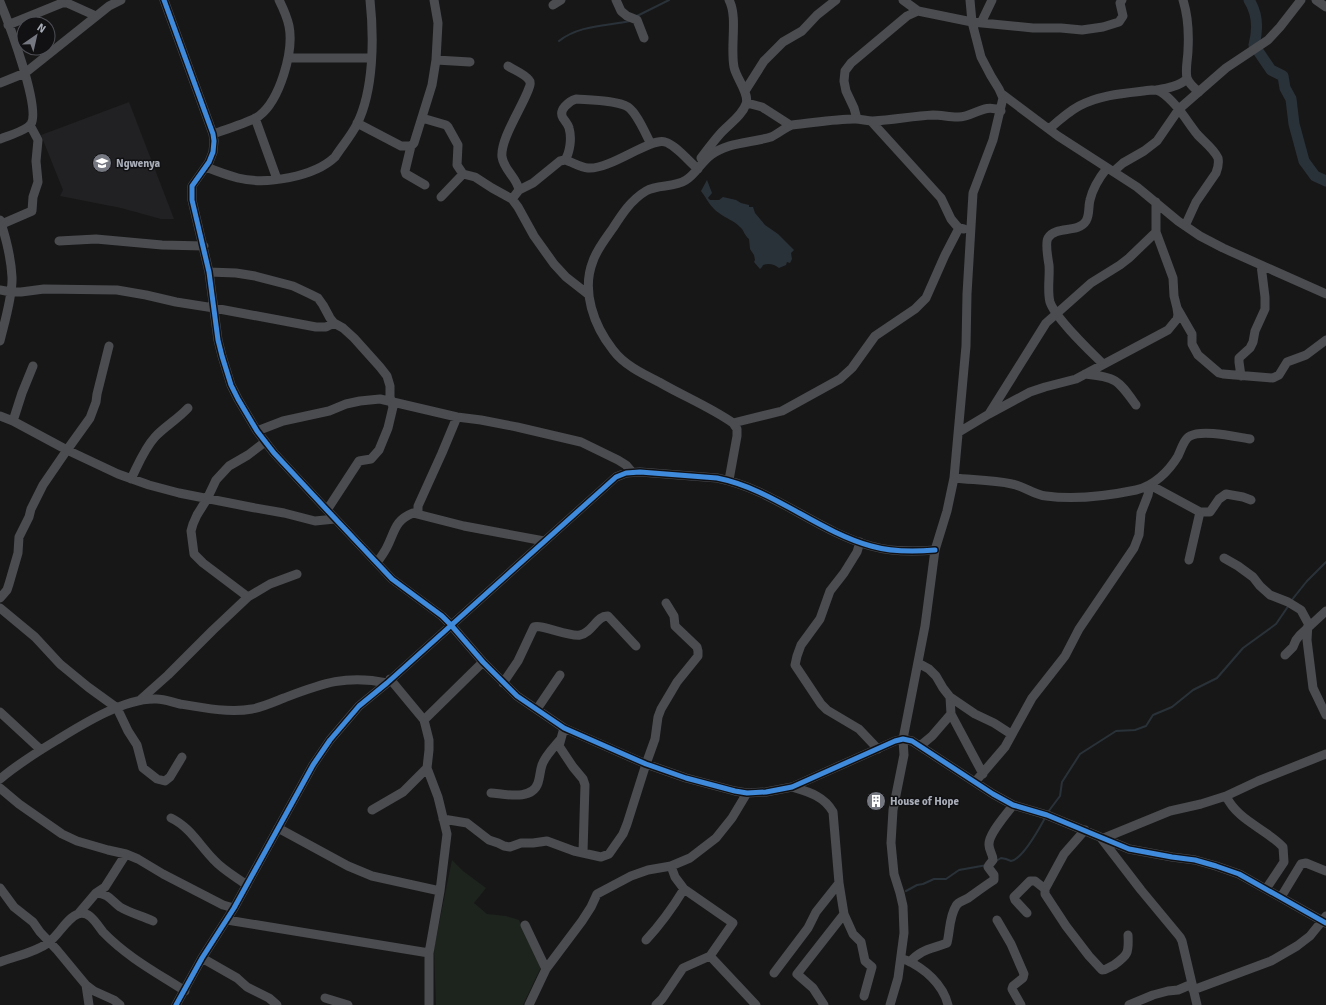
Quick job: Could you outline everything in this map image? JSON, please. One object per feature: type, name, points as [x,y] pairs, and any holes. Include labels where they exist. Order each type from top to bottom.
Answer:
[{"type":"street","points":[[0,83],[25,73],[96,16],[108,3],[121,0]]},
{"type":"street","points":[[164,0],[213,134],[213,152],[206,167],[195,181],[191,192],[194,211],[204,246],[209,272],[218,340],[231,385],[257,431],[265,442],[392,579],[442,616],[483,662],[517,696],[564,728],[646,764],[686,778],[735,791],[747,793],[766,792],[792,787],[878,748],[903,739],[920,746],[1013,805],[1047,815],[1129,849],[1206,862],[1239,874],[1325,920],[1310,936],[1297,946],[1271,961],[1193,987],[1153,995],[1129,1005]]},
{"type":"street","points":[[213,134],[256,118],[271,102],[284,76],[288,58],[289,26],[279,0]]},
{"type":"street","points":[[206,167],[239,178],[277,179],[300,175],[330,161],[347,140],[357,123],[364,103],[369,81],[373,25],[370,0]]},
{"type":"street","points":[[425,185],[406,174],[405,171],[410,146],[416,139],[432,85],[436,60],[438,23],[434,0]]},
{"type":"street","points":[[616,0],[621,11],[626,16],[635,19],[644,38]]},
{"type":"street","points":[[698,169],[700,159],[721,133],[738,116],[747,102],[747,97],[739,81],[732,56],[733,10],[729,0]]},
{"type":"street","points":[[745,91],[764,61],[782,42],[802,31],[836,0]]},
{"type":"street","points":[[903,0],[918,11],[977,23],[1072,30],[1082,30],[1119,22],[1123,16],[1120,3],[1122,0]]},
{"type":"street","points":[[970,0],[977,23],[981,57],[1002,94],[1049,129],[1137,187],[1185,226],[1222,248],[1326,294]]},
{"type":"street","points":[[977,23],[992,0]]},
{"type":"street","points":[[1183,0],[1187,12],[1188,24],[1187,79],[1193,88],[1199,92]]},
{"type":"street","points":[[1103,364],[1055,314],[1050,301],[1048,238],[1058,231],[1072,229],[1084,223],[1089,214],[1090,201],[1094,187],[1110,170],[1144,151],[1157,141],[1179,109],[1226,68],[1254,50],[1277,30],[1301,0]]},
{"type":"street","points":[[1316,0],[1326,7]]},
{"type":"street","points":[[0,2],[29,86],[33,118],[30,125],[25,129],[0,139]]},
{"type":"street","points":[[8,25],[62,3],[67,3],[96,16]]},
{"type":"street","points":[[857,119],[854,108],[846,91],[844,81],[845,71],[851,63],[907,16],[918,11]]},
{"type":"street","points":[[288,58],[371,58]]},
{"type":"street","points":[[436,60],[470,62]]},
{"type":"street","points":[[508,66],[528,79],[530,83],[530,87],[503,148],[502,158],[519,190]]},
{"type":"street","points":[[1049,129],[1079,106],[1093,100],[1121,94],[1170,88],[1184,82],[1187,79]]},
{"type":"street","points":[[1157,90],[1162,92],[1179,109],[1198,135],[1217,155],[1218,165],[1216,173],[1196,202],[1185,226]]},
{"type":"street","points":[[890,1005],[895,989],[901,958],[904,927],[903,906],[894,874],[891,843],[893,810],[904,755],[903,739],[926,619],[934,550],[941,534],[954,478],[966,346],[973,193],[993,140],[1001,111],[1003,98],[1002,94]]},
{"type":"street","points":[[565,160],[569,151],[570,130],[561,113],[572,100],[576,99],[606,101],[629,108],[642,125],[651,144]]},
{"type":"street","points":[[747,102],[762,107],[790,125]]},
{"type":"street","points":[[729,480],[737,436],[737,429],[733,423],[640,372],[619,357],[612,349],[597,324],[589,295],[589,281],[592,261],[626,208],[644,192],[650,189],[678,184],[689,178],[709,156],[717,151],[730,145],[771,137],[780,133],[790,125],[857,119],[871,121],[934,115],[960,117],[976,111],[991,108],[1001,111]]},
{"type":"street","points":[[256,118],[277,179]]},
{"type":"street","points":[[422,118],[446,125],[448,127],[458,145],[457,165],[463,174],[475,177],[512,199],[537,241],[554,264],[566,277],[589,295]]},
{"type":"street","points":[[871,121],[941,198],[951,219],[959,228],[971,230]]},
{"type":"street","points":[[357,123],[401,146],[410,146]]},
{"type":"street","points":[[0,341],[11,292],[12,278],[8,250],[1,222],[32,211],[33,197],[38,182],[36,161],[38,140],[30,125]]},
{"type":"street","points":[[512,199],[519,190],[533,183],[560,161],[565,160],[588,168],[600,167],[661,141],[672,146],[698,169]]},
{"type":"street","points":[[441,197],[463,174]]},
{"type":"street","points":[[1156,202],[1156,232],[1173,278],[1174,296],[1178,308],[1192,334],[1192,344],[1198,355],[1219,373],[1273,378],[1276,377],[1287,362],[1306,355],[1326,340]]},
{"type":"street","points":[[733,423],[782,411],[840,379],[846,374],[875,336],[915,309],[926,298],[959,228]]},
{"type":"street","points":[[989,414],[1046,323],[1091,282],[1130,258],[1156,232]]},
{"type":"street","points":[[59,241],[96,239],[162,245],[204,246]]},
{"type":"street","points":[[1241,376],[1238,362],[1239,358],[1250,348],[1255,331],[1265,309],[1261,265]]},
{"type":"street","points":[[209,272],[246,274],[299,289],[318,298],[334,323],[343,328],[354,338],[387,376],[393,407],[388,428],[379,450],[371,459],[359,461],[327,510]]},
{"type":"street","points":[[0,290],[11,292],[21,292],[44,288],[117,290],[316,327],[326,327],[334,323]]},
{"type":"street","points":[[959,432],[1030,392],[1045,386],[1076,379],[1168,330],[1178,315],[1178,308]]},
{"type":"street","points":[[0,598],[7,590],[18,553],[19,537],[29,517],[31,509],[43,486],[90,418],[109,346]]},
{"type":"street","points":[[13,421],[33,366]]},
{"type":"street","points":[[1085,374],[1114,380],[1124,389],[1136,405]]},
{"type":"street","points":[[257,431],[283,421],[328,411],[360,401],[380,399],[456,417],[517,427],[581,442],[618,460],[626,465],[632,472]]},
{"type":"street","points":[[131,479],[146,450],[155,437],[181,416],[188,408]]},
{"type":"street","points":[[0,416],[13,421],[67,450],[131,479],[179,493],[284,513],[315,521],[336,519]]},
{"type":"street","points":[[418,514],[418,506],[442,453],[456,417]]},
{"type":"street","points":[[954,478],[1011,484],[1039,495],[1046,496],[1079,497],[1110,494],[1137,490],[1150,485],[1172,466],[1186,439],[1192,435],[1217,434],[1250,439]]},
{"type":"street","points":[[248,597],[203,563],[194,554],[191,531],[193,524],[216,480],[229,466],[248,455],[265,442]]},
{"type":"street","points":[[176,1005],[202,958],[234,908],[313,765],[330,740],[359,706],[611,480],[621,474],[632,472],[729,480],[774,499],[819,524],[860,542],[896,551],[912,552],[934,550]]},
{"type":"street","points":[[1150,485],[1200,512],[1210,512],[1219,499],[1226,494],[1251,500]]},
{"type":"street","points":[[975,782],[1005,747],[1032,698],[1065,656],[1079,629],[1134,548],[1139,536],[1141,513],[1150,485]]},
{"type":"street","points":[[1189,560],[1200,512]]},
{"type":"street","points":[[377,563],[387,548],[398,523],[407,515],[413,513],[464,526],[544,541]]},
{"type":"street","points":[[860,542],[844,573],[830,591],[820,619],[801,645],[796,656],[795,666],[821,704],[827,710],[859,730],[878,748]]},
{"type":"street","points":[[1224,558],[1253,577],[1270,595],[1301,610],[1308,623],[1307,640],[1313,688],[1326,715]]},
{"type":"street","points":[[140,700],[168,675],[248,597],[270,584],[297,574]]},
{"type":"street","points":[[443,820],[467,822],[489,840],[504,846],[547,841],[574,851],[601,857],[609,854],[618,843],[627,824],[655,739],[658,717],[661,709],[677,682],[698,656],[698,651],[694,644],[675,626],[674,616],[666,603]]},
{"type":"street","points":[[0,608],[35,637],[60,664],[117,708],[128,731],[137,745],[143,768],[157,779],[165,781],[170,777],[182,757]]},
{"type":"street","points":[[1286,655],[1300,635],[1326,611]]},
{"type":"street","points":[[503,683],[518,661],[536,626],[555,632],[580,635],[588,632],[602,617],[608,616],[636,646]]},
{"type":"street","points":[[424,720],[483,662]]},
{"type":"street","points":[[918,663],[929,669],[936,676],[950,697],[975,714],[994,723],[1011,734]]},
{"type":"street","points":[[537,709],[560,675]]},
{"type":"street","points":[[0,779],[12,768],[94,718],[140,700],[161,699],[179,704],[236,711],[255,708],[332,682],[358,680],[388,681],[424,720],[429,740],[428,768],[438,797],[447,834],[440,891],[429,953],[429,1005]]},
{"type":"street","points":[[950,697],[951,714],[983,774]]},
{"type":"street","points":[[0,712],[41,750]]},
{"type":"street","points":[[920,746],[932,736],[951,714]]},
{"type":"street","points":[[564,728],[559,746],[583,779],[585,785],[583,852]]},
{"type":"street","points":[[491,793],[514,795],[526,794],[533,791],[538,784],[542,764],[561,739]]},
{"type":"street","points":[[1102,837],[1170,810],[1201,804],[1226,796],[1258,780],[1326,754]]},
{"type":"street","points":[[372,810],[402,792],[428,768]]},
{"type":"street","points":[[792,787],[815,794],[829,805],[833,812],[839,883],[844,914],[853,934],[860,942],[865,960],[872,967],[864,996]]},
{"type":"street","points":[[0,788],[62,834],[88,844],[126,854],[138,859],[222,905],[234,908]]},
{"type":"street","points":[[529,1005],[546,969],[582,921],[597,894],[631,876],[648,870],[671,866],[690,858],[716,838],[732,818],[747,793]]},
{"type":"street","points":[[1226,796],[1234,810],[1260,830],[1275,838],[1283,847],[1284,862],[1266,889]]},
{"type":"street","points":[[910,962],[925,950],[947,943],[953,912],[956,905],[961,900],[970,898],[977,890],[994,880],[994,875],[988,867],[993,860],[989,846],[990,839],[1013,805]]},
{"type":"street","points":[[171,818],[180,822],[215,861],[246,885]]},
{"type":"street","points":[[278,828],[348,866],[372,876],[440,891]]},
{"type":"street","points":[[1085,830],[1064,854],[1045,889],[1045,894],[1088,956],[1102,970],[1106,970],[1125,957],[1129,947],[1128,935]]},
{"type":"street","points":[[1102,837],[1141,890],[1180,937],[1197,1005]]},
{"type":"street","points":[[0,962],[37,950],[50,942],[73,917],[79,913],[96,893],[105,886],[126,854]]},
{"type":"street","points":[[1281,897],[1301,864],[1306,863],[1326,871]]},
{"type":"street","points":[[656,1005],[683,968],[710,956],[733,923],[684,889],[675,877],[671,866]]},
{"type":"street","points":[[1027,913],[1014,897],[1030,881],[1035,881],[1045,889]]},
{"type":"street","points":[[774,972],[808,928],[816,912],[839,883]]},
{"type":"street","points":[[0,888],[14,908],[33,922],[86,985],[114,1000],[120,1005]]},
{"type":"street","points":[[646,940],[660,925],[684,889]]},
{"type":"street","points":[[96,893],[104,894],[112,898],[120,907],[153,920]]},
{"type":"street","points":[[79,913],[86,913],[91,917],[103,932],[131,957],[185,991]]},
{"type":"street","points":[[824,1005],[813,988],[797,974],[844,914]]},
{"type":"street","points":[[227,920],[429,953]]},
{"type":"street","points":[[997,920],[1011,944],[1024,974],[1023,978],[1013,986],[1012,989],[1021,1005]]},
{"type":"street","points":[[525,925],[546,969]]},
{"type":"street","points":[[710,956],[756,1005]]},
{"type":"street","points":[[202,958],[237,978],[247,987],[270,998],[277,1005]]},
{"type":"street","points":[[901,958],[930,975],[945,996],[948,1005]]},
{"type":"street","points":[[86,985],[89,1005]]},
{"type":"street","points":[[325,998],[348,1005]]},
{"type":"shaded area","name":"Ngwenya","points":[[129,102],[174,219],[161,219],[121,208],[60,196],[63,190],[41,135]]},
{"type":"shaded area","points":[[707,180],[712,193],[708,198],[710,200],[719,200],[723,197],[749,205],[749,207],[753,207],[755,213],[765,225],[778,234],[794,250],[791,253],[792,259],[790,263],[787,262],[786,265],[779,268],[771,264],[765,264],[760,269],[754,262],[754,255],[750,249],[749,239],[738,225],[721,215],[711,206],[701,191]]},
{"type":"shaded area","points":[[452,860],[463,871],[486,888],[474,903],[487,914],[506,916],[519,920],[541,967],[523,1005],[436,1005],[434,948]]},
{"type":"waterway","points":[[637,16],[669,0]]},
{"type":"waterway","points":[[1249,0],[1256,16],[1256,34],[1254,45],[1271,70],[1283,76],[1285,88],[1291,99],[1294,124],[1304,161],[1315,176],[1326,181]]},
{"type":"waterway","points":[[559,41],[584,29],[630,21]]},
{"type":"waterway","points":[[1291,601],[1307,581],[1326,562]]},
{"type":"waterway","points":[[1048,812],[1060,796],[1062,782],[1080,754],[1116,731],[1135,730],[1146,726],[1153,715],[1172,707],[1193,690],[1217,678],[1243,648],[1276,624],[1289,605]]},
{"type":"waterway","points":[[996,861],[1001,858],[1011,861],[1021,855],[1045,818]]},
{"type":"waterway","points":[[906,891],[934,879],[946,879],[959,870],[987,865]]},
{"type":"cycle path","points":[[164,0],[213,134],[213,152],[209,162],[192,186],[192,200],[209,272],[218,340],[231,385],[238,399],[257,431],[274,453],[327,510],[392,579],[442,616],[483,662],[517,696],[564,728],[646,764],[686,778],[747,793],[766,792],[792,787],[895,741],[903,739],[912,741],[993,794],[1013,805],[1047,815],[1129,849],[1195,860],[1239,874],[1326,923]]},
{"type":"cycle path","points":[[176,1005],[202,958],[234,908],[313,765],[330,740],[359,706],[387,683],[616,477],[626,473],[640,472],[717,478],[737,483],[757,491],[832,531],[871,546],[903,551],[935,550]]},
{"type":"place","name":"Ngwenya","points":[[102,163]]},
{"type":"place","name":"House of Hope","points":[[876,801]]}]
